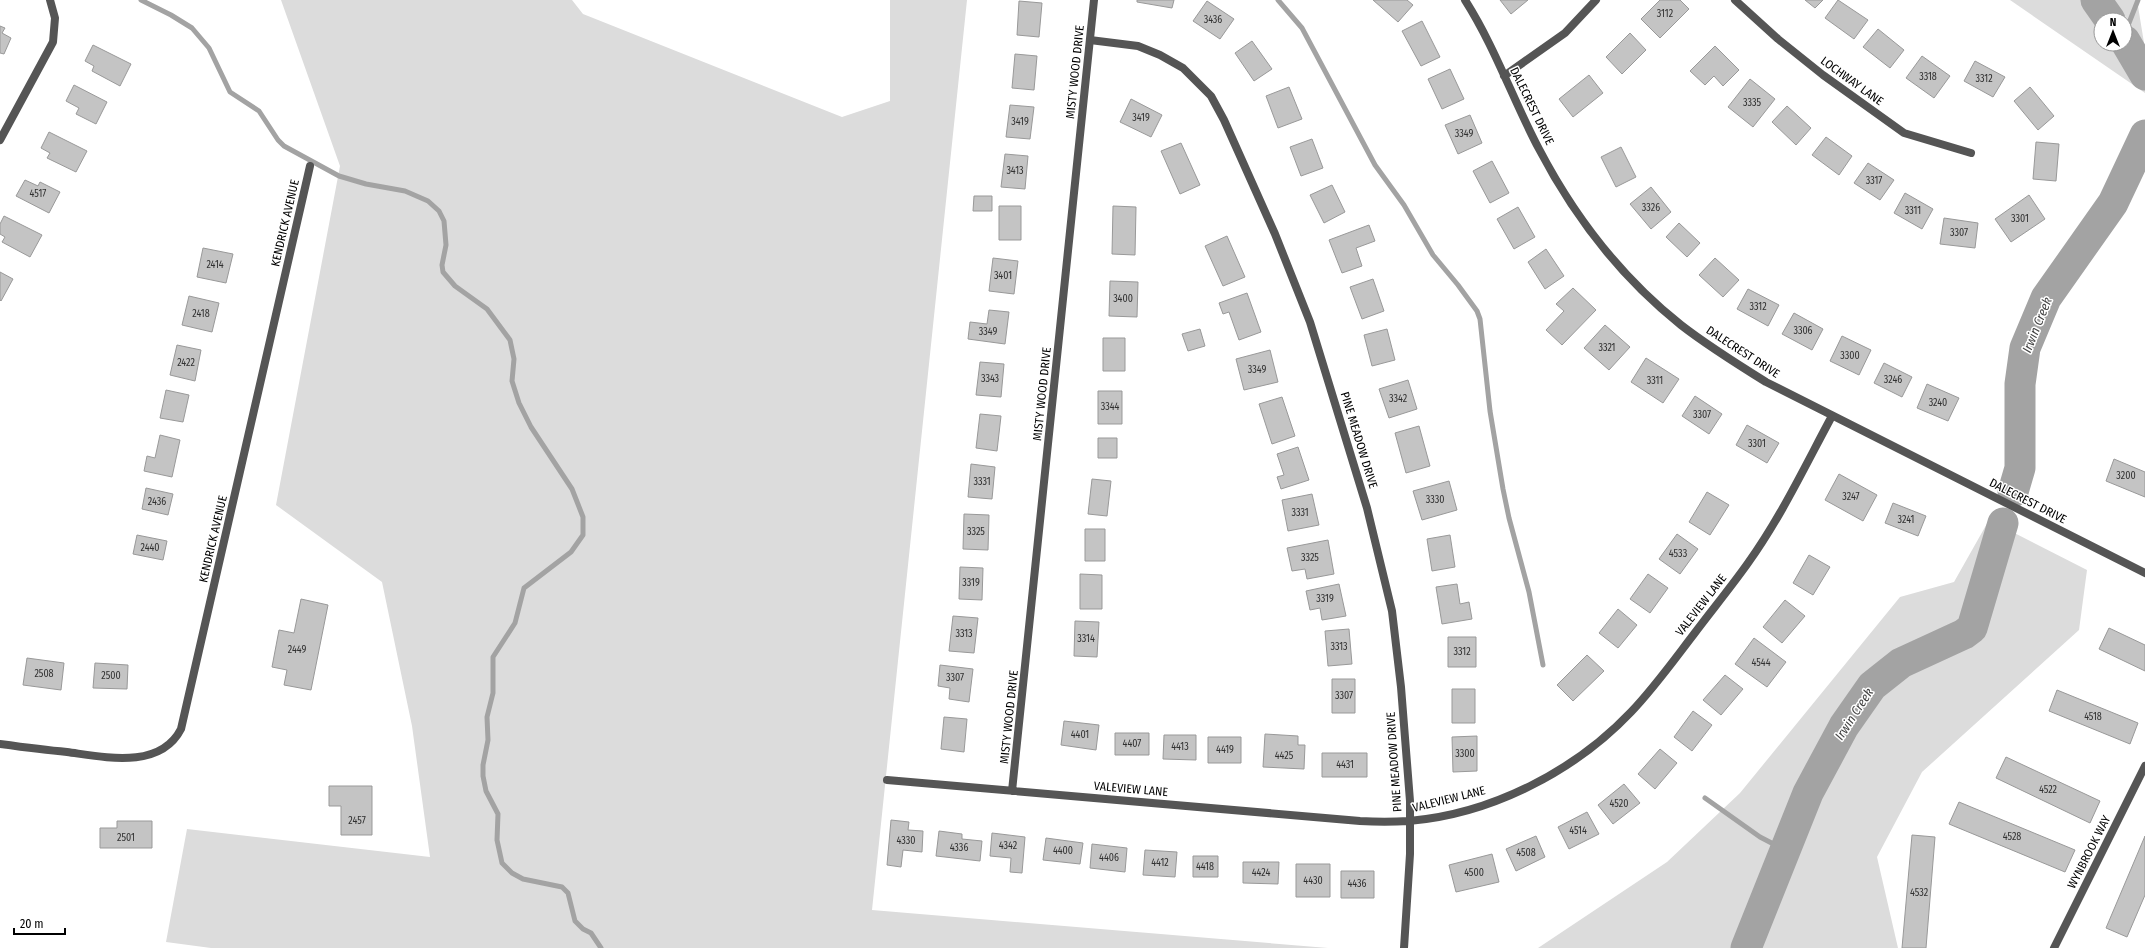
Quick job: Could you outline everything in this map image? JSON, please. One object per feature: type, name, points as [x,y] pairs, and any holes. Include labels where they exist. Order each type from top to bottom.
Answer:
[{"type":"street","points":[[0,140],[52,42],[55,18],[50,0]]},
{"type":"street","name":"MISTY WOOD DRIVE","points":[[1012,791],[1094,0]]},
{"type":"street","name":"DALECREST DRIVE","points":[[1465,0],[1478,21],[1539,149],[1565,194],[1611,256],[1645,292],[1680,324],[1720,354],[1766,382],[2145,573]]},
{"type":"street","points":[[1504,76],[1565,32],[1596,0]]},
{"type":"street","name":"LOCHWAY LANE","points":[[1736,0],[1778,39],[1823,75],[1904,133],[1971,153]]},
{"type":"street","name":"PINE MEADOW DRIVE","points":[[1090,40],[1138,46],[1160,55],[1183,68],[1202,86],[1224,120],[1275,234],[1297,289],[1325,367],[1378,549],[1397,646],[1410,793],[1410,854],[1404,948]]},
{"type":"street","name":"KENDRICK AVENUE","points":[[0,744],[113,758],[139,757],[155,753],[172,743],[178,736],[185,713],[310,166]]},
{"type":"street","name":"VALEVIEW LANE","points":[[887,780],[1360,821],[1410,821],[1469,809],[1534,784],[1556,772],[1590,749],[1616,727],[1650,691],[1748,563],[1787,500],[1832,416]]},
{"type":"street","name":"WYNBROOK WAY","points":[[2054,948],[2145,766]]},
{"type":"shaded area","points":[[281,0],[572,0],[583,14],[842,117],[890,101],[890,0],[967,0],[872,910],[1328,948],[211,948],[166,942],[187,829],[430,857],[412,726],[382,582],[276,505],[340,166]]},
{"type":"shaded area","points":[[2010,0],[2137,0],[2145,49],[2145,93]]},
{"type":"shaded area","points":[[1989,520],[2087,570],[2079,630],[1922,772],[1877,857],[1898,948],[1538,948],[1667,862],[1740,793],[1900,597],[1954,582]]},
{"type":"building","points":[[1137,0],[1174,0],[1172,8],[1137,2]]},
{"type":"building","points":[[1373,0],[1407,0],[1413,5],[1398,22]]},
{"type":"building","points":[[1500,0],[1528,0],[1511,14]]},
{"type":"building","points":[[1660,0],[1680,0],[1689,9],[1660,38],[1641,19]]},
{"type":"building","points":[[1805,0],[1823,0],[1815,8]]},
{"type":"building","points":[[1838,0],[1868,20],[1854,39],[1825,18]]},
{"type":"building","points":[[1019,1],[1042,3],[1039,37],[1017,35]]},
{"type":"building","points":[[1207,1],[1234,19],[1220,39],[1193,21]]},
{"type":"building","points":[[1422,21],[1440,57],[1421,66],[1402,31]]},
{"type":"building","points":[[0,26],[5,28],[2,33],[11,38],[4,54],[0,53]]},
{"type":"building","points":[[1878,29],[1904,50],[1890,68],[1863,47]]},
{"type":"building","points":[[1630,33],[1646,50],[1622,74],[1606,57]]},
{"type":"building","points":[[1252,41],[1272,69],[1254,81],[1235,53]]},
{"type":"building","points":[[93,45],[131,64],[120,86],[92,71],[94,66],[85,61]]},
{"type":"building","points":[[1715,46],[1739,70],[1723,86],[1714,76],[1705,85],[1690,71]]},
{"type":"building","points":[[1015,54],[1037,56],[1034,90],[1012,88]]},
{"type":"building","points":[[1922,56],[1950,76],[1934,98],[1906,78]]},
{"type":"building","points":[[1975,61],[2005,77],[1993,97],[1964,81]]},
{"type":"building","points":[[1450,69],[1464,99],[1442,109],[1428,79]]},
{"type":"building","points":[[1589,75],[1603,93],[1573,117],[1559,99]]},
{"type":"building","points":[[1750,79],[1775,99],[1753,127],[1728,107]]},
{"type":"building","points":[[74,85],[107,102],[96,124],[76,114],[79,108],[66,101]]},
{"type":"building","points":[[1289,87],[1302,119],[1278,128],[1266,96]]},
{"type":"building","points":[[2030,87],[2054,116],[2038,130],[2014,101]]},
{"type":"building","points":[[1131,99],[1162,115],[1151,137],[1120,122]]},
{"type":"building","points":[[1010,105],[1034,107],[1030,139],[1006,137]]},
{"type":"building","points":[[1787,106],[1811,128],[1796,145],[1772,122]]},
{"type":"building","points":[[1470,115],[1482,143],[1458,154],[1445,125]]},
{"type":"building","points":[[49,132],[87,151],[76,172],[47,158],[50,153],[41,148]]},
{"type":"building","points":[[1826,137],[1852,156],[1839,175],[1812,155]]},
{"type":"building","points":[[1312,139],[1323,168],[1301,176],[1290,147]]},
{"type":"building","points":[[2036,142],[2059,144],[2056,181],[2033,179]]},
{"type":"building","points":[[1181,143],[1200,185],[1180,194],[1161,151]]},
{"type":"building","points":[[1621,147],[1636,177],[1616,187],[1601,157]]},
{"type":"building","points":[[1005,154],[1028,156],[1025,189],[1001,187]]},
{"type":"building","points":[[1492,161],[1509,193],[1490,203],[1473,171]]},
{"type":"building","points":[[1868,163],[1894,180],[1880,200],[1854,183]]},
{"type":"building","points":[[25,180],[38,186],[40,182],[60,192],[49,213],[16,196]]},
{"type":"building","points":[[1332,185],[1345,212],[1324,223],[1310,195]]},
{"type":"building","points":[[1651,187],[1671,212],[1651,229],[1630,204]]},
{"type":"building","points":[[1905,193],[1933,209],[1922,229],[1894,213]]},
{"type":"building","points":[[2029,195],[2045,219],[2011,242],[1995,219]]},
{"type":"building","points":[[974,196],[992,196],[992,211],[973,211]]},
{"type":"building","points":[[999,206],[1021,206],[1021,240],[999,240]]},
{"type":"building","points":[[1113,206],[1136,207],[1135,255],[1112,254]]},
{"type":"building","points":[[1518,207],[1535,237],[1514,249],[1497,219]]},
{"type":"building","points":[[4,216],[42,235],[30,257],[2,242],[5,237],[0,234],[0,224]]},
{"type":"building","points":[[1944,218],[1978,223],[1975,248],[1940,244]]},
{"type":"building","points":[[1679,223],[1700,243],[1687,257],[1666,237]]},
{"type":"building","points":[[1369,225],[1375,241],[1356,248],[1362,266],[1342,273],[1329,240]]},
{"type":"building","points":[[1227,236],[1245,277],[1223,286],[1205,246]]},
{"type":"building","points":[[203,248],[233,254],[226,283],[197,277]]},
{"type":"building","points":[[1546,249],[1564,276],[1545,289],[1528,262]]},
{"type":"building","points":[[993,258],[1018,261],[1014,294],[989,291]]},
{"type":"building","points":[[1715,258],[1739,280],[1723,297],[1699,275]]},
{"type":"building","points":[[0,272],[13,279],[1,301],[0,300]]},
{"type":"building","points":[[1373,279],[1384,311],[1362,319],[1350,287]]},
{"type":"building","points":[[1110,281],[1138,282],[1137,317],[1109,316]]},
{"type":"building","points":[[1573,288],[1596,310],[1562,345],[1546,330],[1564,311],[1556,304]]},
{"type":"building","points":[[1748,289],[1779,305],[1768,326],[1737,309]]},
{"type":"building","points":[[1247,293],[1261,332],[1239,340],[1229,312],[1223,314],[1219,303]]},
{"type":"building","points":[[189,296],[219,303],[212,332],[182,325]]},
{"type":"building","points":[[989,310],[1009,312],[1005,344],[968,339],[970,322],[987,324]]},
{"type":"building","points":[[1794,313],[1823,329],[1812,350],[1782,334]]},
{"type":"building","points":[[1605,325],[1630,347],[1609,370],[1584,348]]},
{"type":"building","points":[[1200,329],[1205,346],[1188,351],[1182,334]]},
{"type":"building","points":[[1387,329],[1395,360],[1372,366],[1364,335]]},
{"type":"building","points":[[1842,336],[1871,350],[1859,375],[1830,361]]},
{"type":"building","points":[[1103,338],[1125,338],[1125,371],[1103,371]]},
{"type":"building","points":[[177,345],[201,350],[195,381],[170,375]]},
{"type":"building","points":[[1270,350],[1278,382],[1244,390],[1236,359]]},
{"type":"building","points":[[1646,358],[1679,379],[1663,403],[1631,382]]},
{"type":"building","points":[[980,362],[1004,364],[1001,397],[976,395]]},
{"type":"building","points":[[1884,363],[1912,377],[1902,397],[1874,383]]},
{"type":"building","points":[[1408,380],[1417,409],[1389,418],[1379,389]]},
{"type":"building","points":[[1927,384],[1959,398],[1948,421],[1917,408]]},
{"type":"building","points":[[166,390],[189,395],[183,422],[160,418]]},
{"type":"building","points":[[1098,391],[1122,391],[1122,424],[1098,424]]},
{"type":"building","points":[[1695,396],[1722,414],[1709,434],[1682,416]]},
{"type":"building","points":[[1282,397],[1295,436],[1272,444],[1259,404]]},
{"type":"building","points":[[980,414],[1001,416],[997,451],[976,448]]},
{"type":"building","points":[[1747,425],[1779,443],[1767,463],[1736,445]]},
{"type":"building","points":[[1419,426],[1430,466],[1406,473],[1395,433]]},
{"type":"building","points":[[160,435],[180,440],[172,477],[144,471],[147,456],[155,458]]},
{"type":"building","points":[[1098,438],[1117,438],[1117,458],[1098,458]]},
{"type":"building","points":[[1298,447],[1309,480],[1281,489],[1277,477],[1284,475],[1277,454]]},
{"type":"building","points":[[2114,459],[2145,472],[2145,497],[2106,481]]},
{"type":"building","points":[[971,464],[995,467],[992,499],[968,497]]},
{"type":"building","points":[[1839,474],[1877,495],[1863,521],[1825,500]]},
{"type":"building","points":[[1092,479],[1111,481],[1107,516],[1088,514]]},
{"type":"building","points":[[1449,481],[1457,510],[1422,520],[1413,491]]},
{"type":"building","points":[[146,488],[173,494],[168,515],[142,509]]},
{"type":"building","points":[[1707,492],[1729,505],[1710,535],[1689,522]]},
{"type":"building","points":[[1312,494],[1319,525],[1288,531],[1282,500]]},
{"type":"building","points":[[1893,503],[1926,516],[1918,536],[1885,523]]},
{"type":"building","points":[[964,514],[989,515],[988,550],[963,549]]},
{"type":"building","points":[[1085,529],[1105,529],[1105,561],[1085,561]]},
{"type":"building","points":[[1677,534],[1698,549],[1680,574],[1659,559]]},
{"type":"building","points":[[137,535],[167,541],[163,560],[133,554]]},
{"type":"building","points":[[1450,535],[1455,567],[1432,571],[1427,539]]},
{"type":"building","points":[[1328,540],[1334,574],[1307,579],[1305,569],[1292,571],[1287,548]]},
{"type":"building","points":[[1809,555],[1830,567],[1813,595],[1793,583]]},
{"type":"building","points":[[960,567],[983,568],[982,600],[959,599]]},
{"type":"building","points":[[1080,574],[1102,575],[1102,609],[1080,609]]},
{"type":"building","points":[[1648,574],[1668,588],[1650,613],[1630,599]]},
{"type":"building","points":[[1339,584],[1346,616],[1322,620],[1320,608],[1310,610],[1306,591]]},
{"type":"building","points":[[1457,584],[1460,604],[1469,602],[1472,619],[1442,624],[1436,587]]},
{"type":"building","points":[[301,599],[328,605],[311,690],[284,685],[287,670],[272,667],[279,630],[294,633]]},
{"type":"building","points":[[1785,600],[1805,616],[1782,643],[1763,627]]},
{"type":"building","points":[[1618,609],[1637,625],[1618,648],[1599,633]]},
{"type":"building","points":[[953,616],[978,618],[974,653],[949,651]]},
{"type":"building","points":[[1075,621],[1099,622],[1097,657],[1074,656]]},
{"type":"building","points":[[2109,628],[2145,645],[2145,671],[2099,649]]},
{"type":"building","points":[[1349,629],[1352,664],[1328,666],[1325,631]]},
{"type":"building","points":[[1448,637],[1476,637],[1476,667],[1448,667]]},
{"type":"building","points":[[1754,638],[1786,662],[1767,687],[1735,664]]},
{"type":"building","points":[[1587,655],[1604,671],[1573,701],[1557,685]]},
{"type":"building","points":[[27,658],[64,663],[61,690],[23,685]]},
{"type":"building","points":[[95,663],[128,665],[127,689],[93,688]]},
{"type":"building","points":[[940,665],[973,669],[969,702],[949,699],[950,688],[938,686]]},
{"type":"building","points":[[1725,675],[1743,689],[1721,715],[1703,700]]},
{"type":"building","points":[[1332,679],[1355,679],[1355,713],[1332,713]]},
{"type":"building","points":[[1452,689],[1475,689],[1475,723],[1452,723]]},
{"type":"building","points":[[2057,690],[2138,723],[2130,744],[2049,711]]},
{"type":"building","points":[[1693,711],[1712,725],[1692,751],[1674,737]]},
{"type":"building","points":[[944,717],[967,719],[964,752],[941,749]]},
{"type":"building","points":[[1064,721],[1099,725],[1096,750],[1061,745]]},
{"type":"building","points":[[1115,733],[1149,733],[1149,755],[1115,755]]},
{"type":"building","points":[[1265,734],[1298,736],[1298,745],[1305,745],[1304,769],[1263,767]]},
{"type":"building","points":[[1164,735],[1196,735],[1196,760],[1163,759]]},
{"type":"building","points":[[1477,736],[1477,771],[1453,772],[1452,737]]},
{"type":"building","points":[[1208,737],[1241,737],[1241,763],[1208,763]]},
{"type":"building","points":[[1660,749],[1677,763],[1655,789],[1638,774]]},
{"type":"building","points":[[1322,753],[1367,753],[1367,777],[1322,777]]},
{"type":"building","points":[[2006,757],[2100,801],[2090,823],[1996,778]]},
{"type":"building","points":[[1624,784],[1640,803],[1613,824],[1598,805]]},
{"type":"building","points":[[329,786],[372,786],[372,835],[341,835],[341,806],[329,806]]},
{"type":"building","points":[[1959,802],[2075,850],[2065,872],[1949,824]]},
{"type":"building","points":[[1587,812],[1599,834],[1569,849],[1558,827]]},
{"type":"building","points":[[891,820],[909,822],[908,830],[923,831],[922,852],[903,850],[901,867],[887,865]]},
{"type":"building","points":[[117,821],[152,821],[152,848],[100,848],[100,828],[117,828]]},
{"type":"building","points":[[939,831],[962,834],[962,839],[982,841],[980,861],[936,856]]},
{"type":"building","points":[[992,833],[1025,837],[1022,873],[1010,872],[1011,858],[990,856]]},
{"type":"building","points":[[1912,835],[1935,837],[1926,948],[1902,948]]},
{"type":"building","points":[[1536,836],[1545,857],[1516,871],[1506,849]]},
{"type":"building","points":[[2145,836],[2145,895],[2127,937],[2106,928]]},
{"type":"building","points":[[1046,838],[1083,843],[1080,864],[1043,860]]},
{"type":"building","points":[[1092,844],[1127,848],[1125,872],[1090,868]]},
{"type":"building","points":[[1145,850],[1177,852],[1175,877],[1143,875]]},
{"type":"building","points":[[1492,854],[1499,882],[1456,892],[1449,865]]},
{"type":"building","points":[[1193,856],[1218,856],[1218,877],[1193,877]]},
{"type":"building","points":[[1243,862],[1279,862],[1278,884],[1243,883]]},
{"type":"building","points":[[1296,864],[1330,864],[1330,897],[1296,897]]},
{"type":"building","points":[[1341,871],[1374,871],[1374,898],[1341,898]]},
{"type":"waterway","points":[[141,0],[171,15],[192,28],[209,48],[230,92],[259,111],[278,140],[284,146],[339,176],[366,184],[405,191],[428,201],[439,211],[444,221],[446,245],[442,265],[443,272],[455,286],[487,309],[510,340],[514,359],[512,381],[519,403],[531,427],[572,489],[583,517],[583,535],[571,552],[524,588],[515,623],[493,657],[493,693],[487,717],[488,740],[483,765],[483,776],[486,791],[498,814],[497,840],[502,863],[512,873],[523,879],[562,887],[568,893],[575,921],[583,929],[591,933],[601,948]]},
{"type":"waterway","points":[[1278,0],[1302,28],[1375,165],[1404,205],[1433,255],[1477,311],[1480,319],[1490,411],[1503,489],[1509,518],[1529,592],[1543,665]]},
{"type":"waterway","name":"Irwin Creek","points":[[2096,0],[2104,12]]},
{"type":"waterway","points":[[2133,13],[2138,0]]},
{"type":"waterway","name":"Irwin Creek","points":[[2131,52],[2145,75]]},
{"type":"waterway","name":"Irwin Creek","points":[[2013,492],[2020,468],[2020,384],[2025,348],[2046,298],[2113,203],[2145,135]]},
{"type":"waterway","name":"Irwin Creek","points":[[1746,948],[1808,793],[1844,726],[1872,686],[1901,663],[1964,634],[1972,628],[2003,523]]},
{"type":"waterway","points":[[1705,798],[1760,837],[1785,850]]}]
